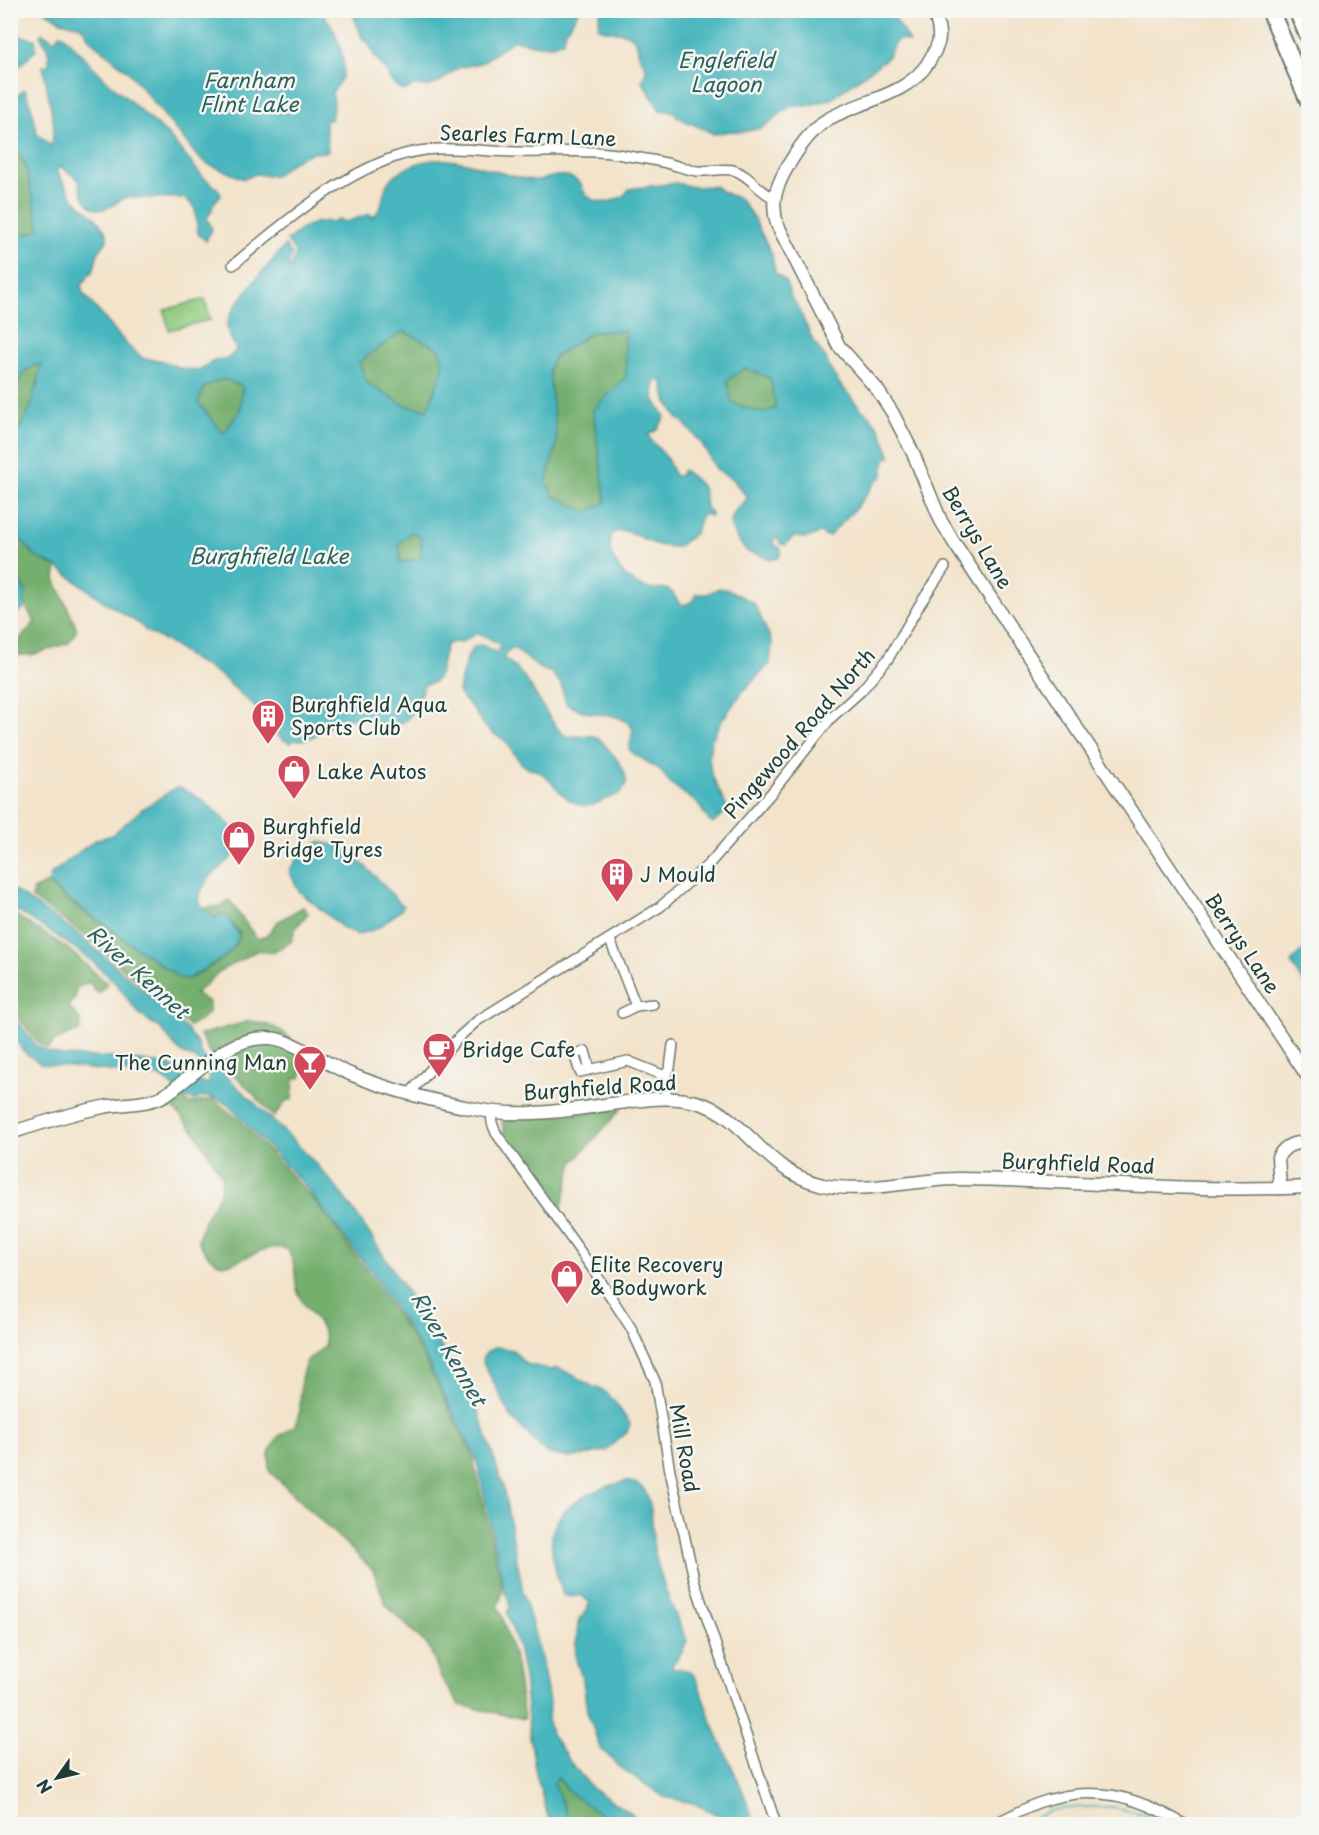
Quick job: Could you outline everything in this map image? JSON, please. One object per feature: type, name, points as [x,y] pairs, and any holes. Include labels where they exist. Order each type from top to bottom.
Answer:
[{"type":"highway","points":[[1270,10],[1308,99]]},
{"type":"highway","points":[[1297,10],[1308,35]]},
{"type":"street","points":[[774,198],[789,163],[806,139],[824,122],[851,108],[895,91],[912,81],[925,67],[936,50],[939,35],[934,10]]},
{"type":"street","name":"Searles Farm Lane","points":[[233,265],[288,220],[333,188],[396,156],[425,150],[454,147],[499,152],[576,151],[664,162],[696,171],[733,170],[765,195],[774,198]]},
{"type":"street","name":"Berrys Lane","points":[[774,198],[773,210],[777,224],[828,326],[839,345],[877,389],[892,412],[913,453],[941,521],[953,541],[1308,1077]]},
{"type":"street","name":"Pingewood Road North","points":[[410,1093],[460,1036],[477,1021],[660,908],[716,856],[773,791],[831,717],[861,691],[888,659],[920,604],[945,573]]},
{"type":"street","points":[[610,940],[636,1006]]},
{"type":"street","points":[[622,1013],[636,1006],[653,1004]]},
{"type":"street","name":"Burghfield Road","points":[[10,1133],[84,1111],[157,1098],[170,1092],[218,1053],[254,1039],[274,1038],[348,1074],[410,1093],[491,1112],[549,1113],[666,1098],[700,1103],[733,1121],[787,1170],[796,1176],[823,1185],[850,1188],[945,1179],[982,1179],[1109,1185],[1308,1187]]},
{"type":"street","points":[[666,1098],[665,1076],[670,1068],[673,1045]]},
{"type":"street","points":[[590,1070],[628,1061],[665,1076]]},
{"type":"street","name":"Mill Road","points":[[491,1112],[496,1133],[592,1268],[631,1328],[655,1381],[670,1472],[695,1582],[776,1824]]},
{"type":"street","points":[[1280,1188],[1278,1157],[1285,1147],[1293,1143],[1308,1142]]},
{"type":"street","points":[[992,1824],[1051,1799],[1112,1794],[1146,1804],[1184,1824]]},
{"type":"green space","points":[[11,145],[25,163],[40,229],[25,235],[11,225]]},
{"type":"green space","points":[[205,299],[210,320],[169,330],[164,310]]},
{"type":"green space","points":[[403,331],[440,349],[443,368],[428,410],[404,405],[366,383],[359,362]]},
{"type":"green space","points":[[625,331],[626,376],[593,410],[606,503],[588,513],[553,496],[546,482],[557,442],[549,370],[554,357],[592,332]]},
{"type":"green space","points":[[39,364],[42,365],[31,407],[18,431],[12,448],[11,463],[11,397],[24,371]]},
{"type":"green space","points":[[744,368],[770,378],[776,408],[762,413],[732,403],[727,381]]},
{"type":"green space","points":[[223,379],[242,385],[240,411],[223,435],[198,402],[205,386]]},
{"type":"green space","points":[[11,463],[17,500],[17,520],[36,557],[57,567],[55,579],[77,629],[69,643],[32,655],[13,655],[19,640],[35,622],[25,604],[26,592],[11,567]]},
{"type":"green space","points":[[413,531],[421,538],[422,558],[400,563],[399,544]]},
{"type":"green space","points":[[48,883],[63,897],[180,978],[188,980],[226,955],[237,942],[240,934],[228,918],[222,914],[215,918],[203,908],[221,906],[229,900],[257,939],[266,936],[277,922],[303,907],[308,913],[295,929],[291,942],[271,953],[258,950],[220,971],[195,994],[209,1002],[209,1011],[200,1021],[189,1026],[86,936],[32,898],[34,889]]},
{"type":"green space","points":[[10,912],[66,947],[107,983],[99,993],[94,991],[90,982],[76,988],[75,998],[68,1006],[80,1019],[81,1030],[57,1040],[47,1049],[36,1040],[11,1007]]},
{"type":"green space","points":[[249,1021],[280,1030],[292,1040],[298,1054],[305,1057],[301,1078],[294,1078],[292,1100],[287,1100],[274,1117],[239,1079],[223,1066],[215,1063],[200,1035]]},
{"type":"green space","points":[[180,1094],[189,1104],[213,1099],[238,1119],[315,1201],[370,1275],[421,1352],[472,1454],[502,1587],[501,1599],[497,1607],[501,1613],[516,1665],[524,1719],[459,1705],[441,1678],[429,1647],[386,1605],[373,1570],[269,1471],[269,1453],[278,1437],[295,1425],[300,1411],[301,1378],[306,1362],[325,1346],[325,1337],[320,1324],[299,1295],[293,1262],[287,1249],[272,1248],[224,1264],[216,1262],[198,1241],[203,1222],[220,1194],[222,1176],[196,1133],[169,1103]]},
{"type":"green space","points":[[621,1109],[573,1163],[561,1210],[504,1136],[502,1121]]},
{"type":"green space","points":[[559,1778],[570,1793],[615,1824],[570,1824],[554,1783]]},
{"type":"water","name":"Farnham Flint Lake","points":[[296,10],[301,15],[307,13],[308,10],[320,11],[335,33],[341,51],[342,77],[332,93],[334,103],[331,120],[325,120],[328,151],[300,157],[275,176],[256,174],[244,179],[208,164],[197,156],[128,71],[91,41],[81,26],[61,21],[45,11]]},
{"type":"water","points":[[356,10],[579,11],[566,30],[563,41],[544,45],[514,40],[481,63],[458,68],[438,83],[430,86],[414,86],[403,91],[391,82],[369,44],[362,38],[354,17]]},
{"type":"water","name":"Englefield Lagoon","points":[[600,11],[891,11],[909,42],[900,39],[895,42],[887,58],[831,99],[807,106],[791,106],[762,128],[714,134],[679,118],[674,112],[660,110],[642,81],[646,66],[639,54],[636,42],[627,34],[598,27]]},
{"type":"water","name":"Burghfield Lake","points":[[42,33],[54,40],[60,34],[63,35],[105,79],[168,135],[221,195],[213,204],[207,218],[212,229],[206,241],[198,234],[195,209],[187,199],[129,197],[104,209],[93,208],[86,201],[79,180],[61,167],[56,170],[74,199],[95,217],[107,234],[107,241],[98,253],[94,269],[82,285],[82,292],[128,346],[144,359],[160,360],[184,369],[199,370],[214,361],[229,358],[236,350],[227,327],[228,320],[241,298],[285,246],[292,254],[288,266],[291,267],[296,253],[287,241],[292,236],[314,223],[334,222],[338,219],[346,222],[370,214],[373,217],[379,209],[390,180],[403,170],[422,162],[449,160],[535,180],[567,176],[580,183],[589,197],[602,202],[617,199],[629,189],[676,183],[693,187],[715,186],[740,199],[753,217],[772,254],[775,272],[785,281],[813,341],[826,358],[839,383],[880,429],[891,457],[886,457],[883,476],[829,536],[820,533],[807,538],[793,537],[785,545],[781,544],[777,537],[772,542],[781,549],[781,554],[778,558],[771,560],[748,552],[737,539],[732,529],[732,518],[748,498],[733,480],[716,469],[702,444],[677,418],[666,400],[663,383],[659,380],[655,383],[654,398],[665,417],[657,430],[649,434],[650,439],[666,457],[675,476],[680,476],[683,470],[701,486],[705,495],[706,509],[710,511],[711,516],[702,514],[695,533],[678,547],[650,542],[626,531],[616,532],[611,534],[611,553],[620,569],[634,582],[643,587],[669,590],[681,605],[690,602],[696,594],[707,594],[719,588],[729,590],[754,603],[772,642],[770,664],[743,691],[722,720],[711,741],[709,756],[711,773],[728,810],[713,823],[710,822],[698,804],[671,784],[659,769],[629,749],[633,729],[625,720],[589,713],[566,704],[561,684],[552,673],[539,668],[515,649],[509,649],[503,658],[521,674],[562,733],[571,737],[587,735],[598,738],[617,760],[625,774],[625,787],[620,793],[594,805],[582,805],[566,798],[540,772],[524,766],[507,743],[489,730],[459,694],[468,656],[475,646],[484,646],[497,653],[501,645],[476,634],[460,643],[447,644],[437,679],[424,685],[417,704],[408,718],[401,723],[385,726],[373,724],[373,721],[369,720],[347,719],[337,722],[308,739],[294,740],[291,743],[282,739],[254,706],[220,675],[166,641],[147,632],[138,623],[103,601],[57,567],[36,557],[21,540],[17,529],[17,500],[11,463],[12,448],[31,407],[42,365],[38,364],[24,371],[11,397],[11,225],[25,235],[40,229],[25,163],[11,145],[11,111],[17,96],[25,89],[37,134],[52,146],[54,125],[43,66],[48,66],[49,54],[40,36]],"holes":[[[403,331],[440,349],[443,369],[427,410],[404,405],[367,383],[359,362]],[[625,331],[626,376],[593,410],[606,502],[588,512],[553,496],[546,482],[557,442],[549,370],[554,357],[592,332]],[[744,368],[770,378],[776,408],[762,413],[732,403],[727,381]],[[223,379],[242,386],[240,411],[223,434],[198,402],[205,386]],[[412,532],[421,538],[422,558],[400,563],[399,544]]]},
{"type":"water","points":[[11,34],[35,39],[36,50],[11,74]]},
{"type":"water","points":[[10,567],[26,592],[25,607],[11,619]]},
{"type":"water","points":[[177,787],[186,790],[209,806],[237,832],[238,839],[238,846],[232,856],[208,880],[198,900],[202,907],[215,918],[223,914],[228,918],[239,935],[236,943],[226,955],[188,979],[180,978],[49,883],[50,875],[87,846],[96,840],[112,835],[142,809]]},
{"type":"water","points":[[319,842],[338,846],[356,858],[403,906],[401,910],[378,928],[357,935],[342,927],[299,891],[289,871],[299,857]]},
{"type":"water","points":[[11,888],[74,931],[160,1004],[187,1030],[201,1053],[215,1069],[220,1070],[320,1169],[365,1227],[468,1388],[479,1413],[503,1486],[523,1592],[541,1657],[549,1702],[548,1722],[551,1734],[570,1762],[593,1789],[633,1815],[640,1824],[615,1824],[570,1793],[558,1778],[554,1783],[570,1824],[550,1824],[536,1774],[524,1677],[518,1646],[507,1613],[510,1608],[508,1597],[505,1594],[478,1466],[421,1349],[372,1273],[305,1186],[228,1105],[208,1097],[195,1100],[186,1098],[158,1076],[41,1064],[23,1051],[11,1033],[10,1011],[35,1044],[47,1052],[63,1056],[117,1058],[169,1065],[203,1083],[210,1083],[208,1072],[195,1058],[180,1051],[161,1029],[142,1016],[116,984],[93,962],[11,907]]},
{"type":"water","points":[[1308,945],[1308,990],[1291,962]]},
{"type":"water","points":[[496,1347],[513,1350],[526,1364],[562,1370],[604,1391],[630,1424],[627,1432],[606,1451],[569,1458],[546,1453],[511,1417],[483,1362],[483,1357],[488,1351]]},
{"type":"water","points":[[627,1481],[640,1486],[649,1499],[654,1548],[660,1572],[687,1640],[682,1652],[672,1665],[673,1669],[689,1671],[694,1675],[748,1805],[753,1819],[751,1823],[728,1820],[693,1803],[664,1797],[621,1768],[600,1748],[587,1711],[583,1681],[575,1656],[578,1624],[590,1603],[581,1595],[572,1597],[563,1595],[553,1558],[552,1536],[561,1515],[570,1506],[592,1493]]},
{"type":"waterway","points":[[10,1801],[12,1824]]},
{"type":"waterway","points":[[1023,1824],[1052,1810],[1081,1807],[1112,1807],[1148,1815],[1164,1824]]},
{"type":"place","name":"Burghfield Aqua Sports Club","points":[[268,745]]},
{"type":"place","name":"Lake Autos","points":[[294,800]]},
{"type":"place","name":"Burghfield Bridge Tyres","points":[[239,866]]},
{"type":"place","name":"J Mould","points":[[617,903]]},
{"type":"place","name":"Bridge Cafe","points":[[439,1078]]},
{"type":"place","name":"The Cunning Man","points":[[310,1091]]},
{"type":"place","name":"Elite Recovery & Bodywork","points":[[567,1305]]},
{"type":"water label","name":"River Kennet","points":[[139,971]]},
{"type":"water label","name":"River Kennet","points":[[450,1348]]}]
